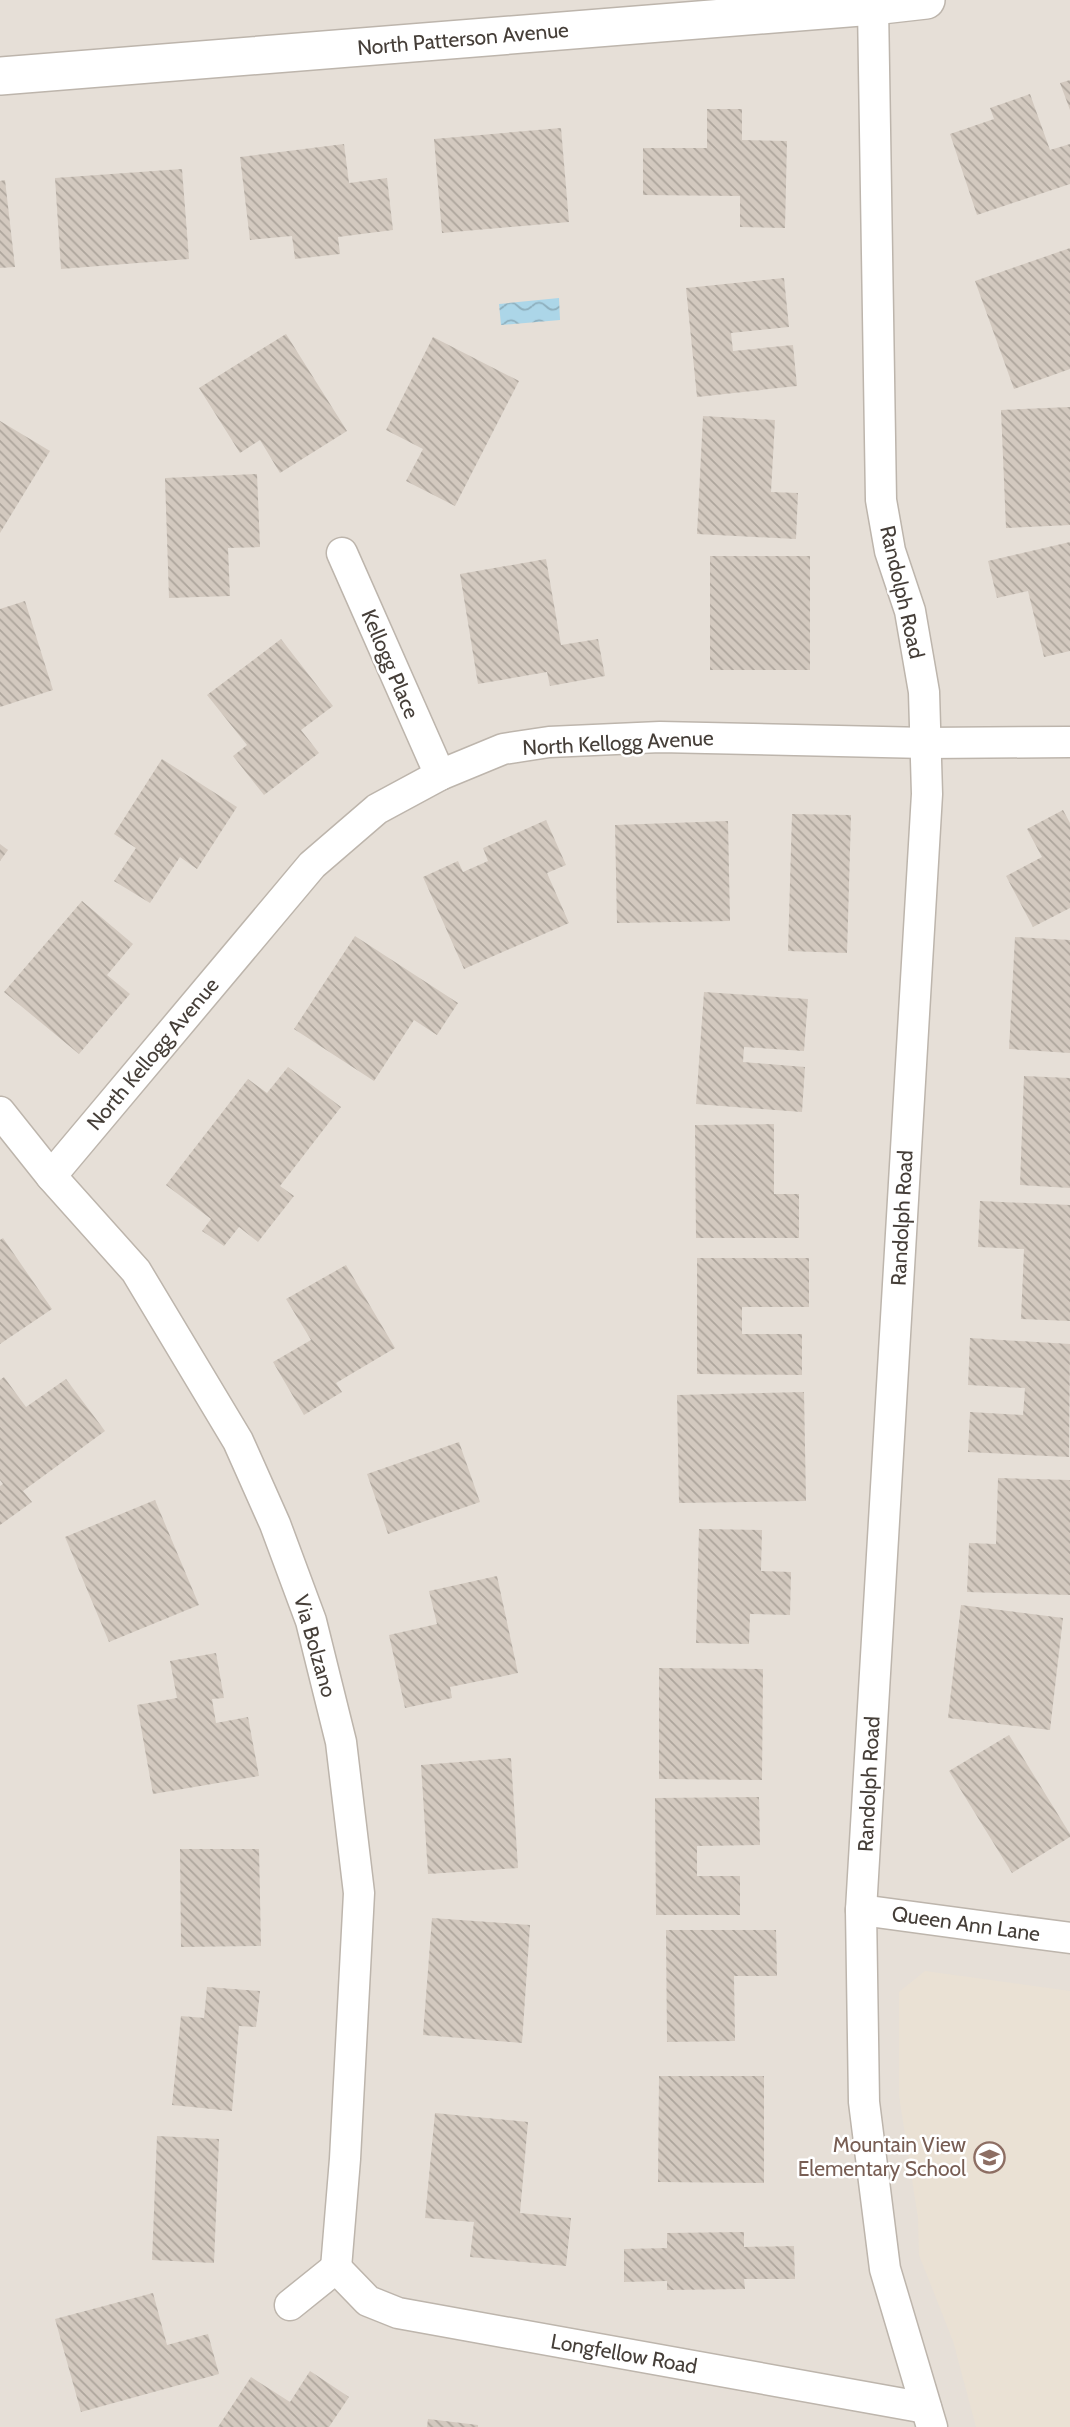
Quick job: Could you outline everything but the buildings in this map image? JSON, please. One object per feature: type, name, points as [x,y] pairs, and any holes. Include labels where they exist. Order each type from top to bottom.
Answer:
[{"type":"street","name":"North Patterson Avenue","points":[[0,76],[926,0]]},
{"type":"street","name":"Randolph Road","points":[[873,6],[881,500],[890,551],[910,611],[924,692],[927,794],[861,1910],[864,2102],[885,2269],[929,2417]]},
{"type":"street","name":"Kellogg Place","points":[[342,553],[440,775]]},
{"type":"street","name":"North Kellogg Avenue","points":[[51,1176],[312,865],[377,809],[440,775],[503,749],[549,742],[660,737],[926,743],[1070,742]]},
{"type":"street","name":"Via Bolzano","points":[[0,1112],[51,1176],[136,1271],[238,1441],[275,1524],[311,1621],[341,1742],[359,1893],[345,2159],[336,2268]]},
{"type":"street","name":"Queen Ann Lane","points":[[861,1910],[1070,1938]]},
{"type":"street","points":[[290,2305],[336,2268]]},
{"type":"street","name":"Longfellow Road","points":[[336,2268],[368,2301],[398,2313],[929,2417]]},
{"type":"shaded area","points":[[0,0],[1070,0],[1070,2427],[0,2427]]},
{"type":"shaded area","name":"Mountain View Elementary School","points":[[925,1971],[1070,1991],[1070,2427],[976,2427],[953,2341],[919,2255],[918,2218],[899,2096],[899,1992]]},
{"type":"water","points":[[559,298],[560,320],[501,325],[499,304]]},
{"type":"place","name":"Mountain View Elementary School","points":[[989,2157]]}]
